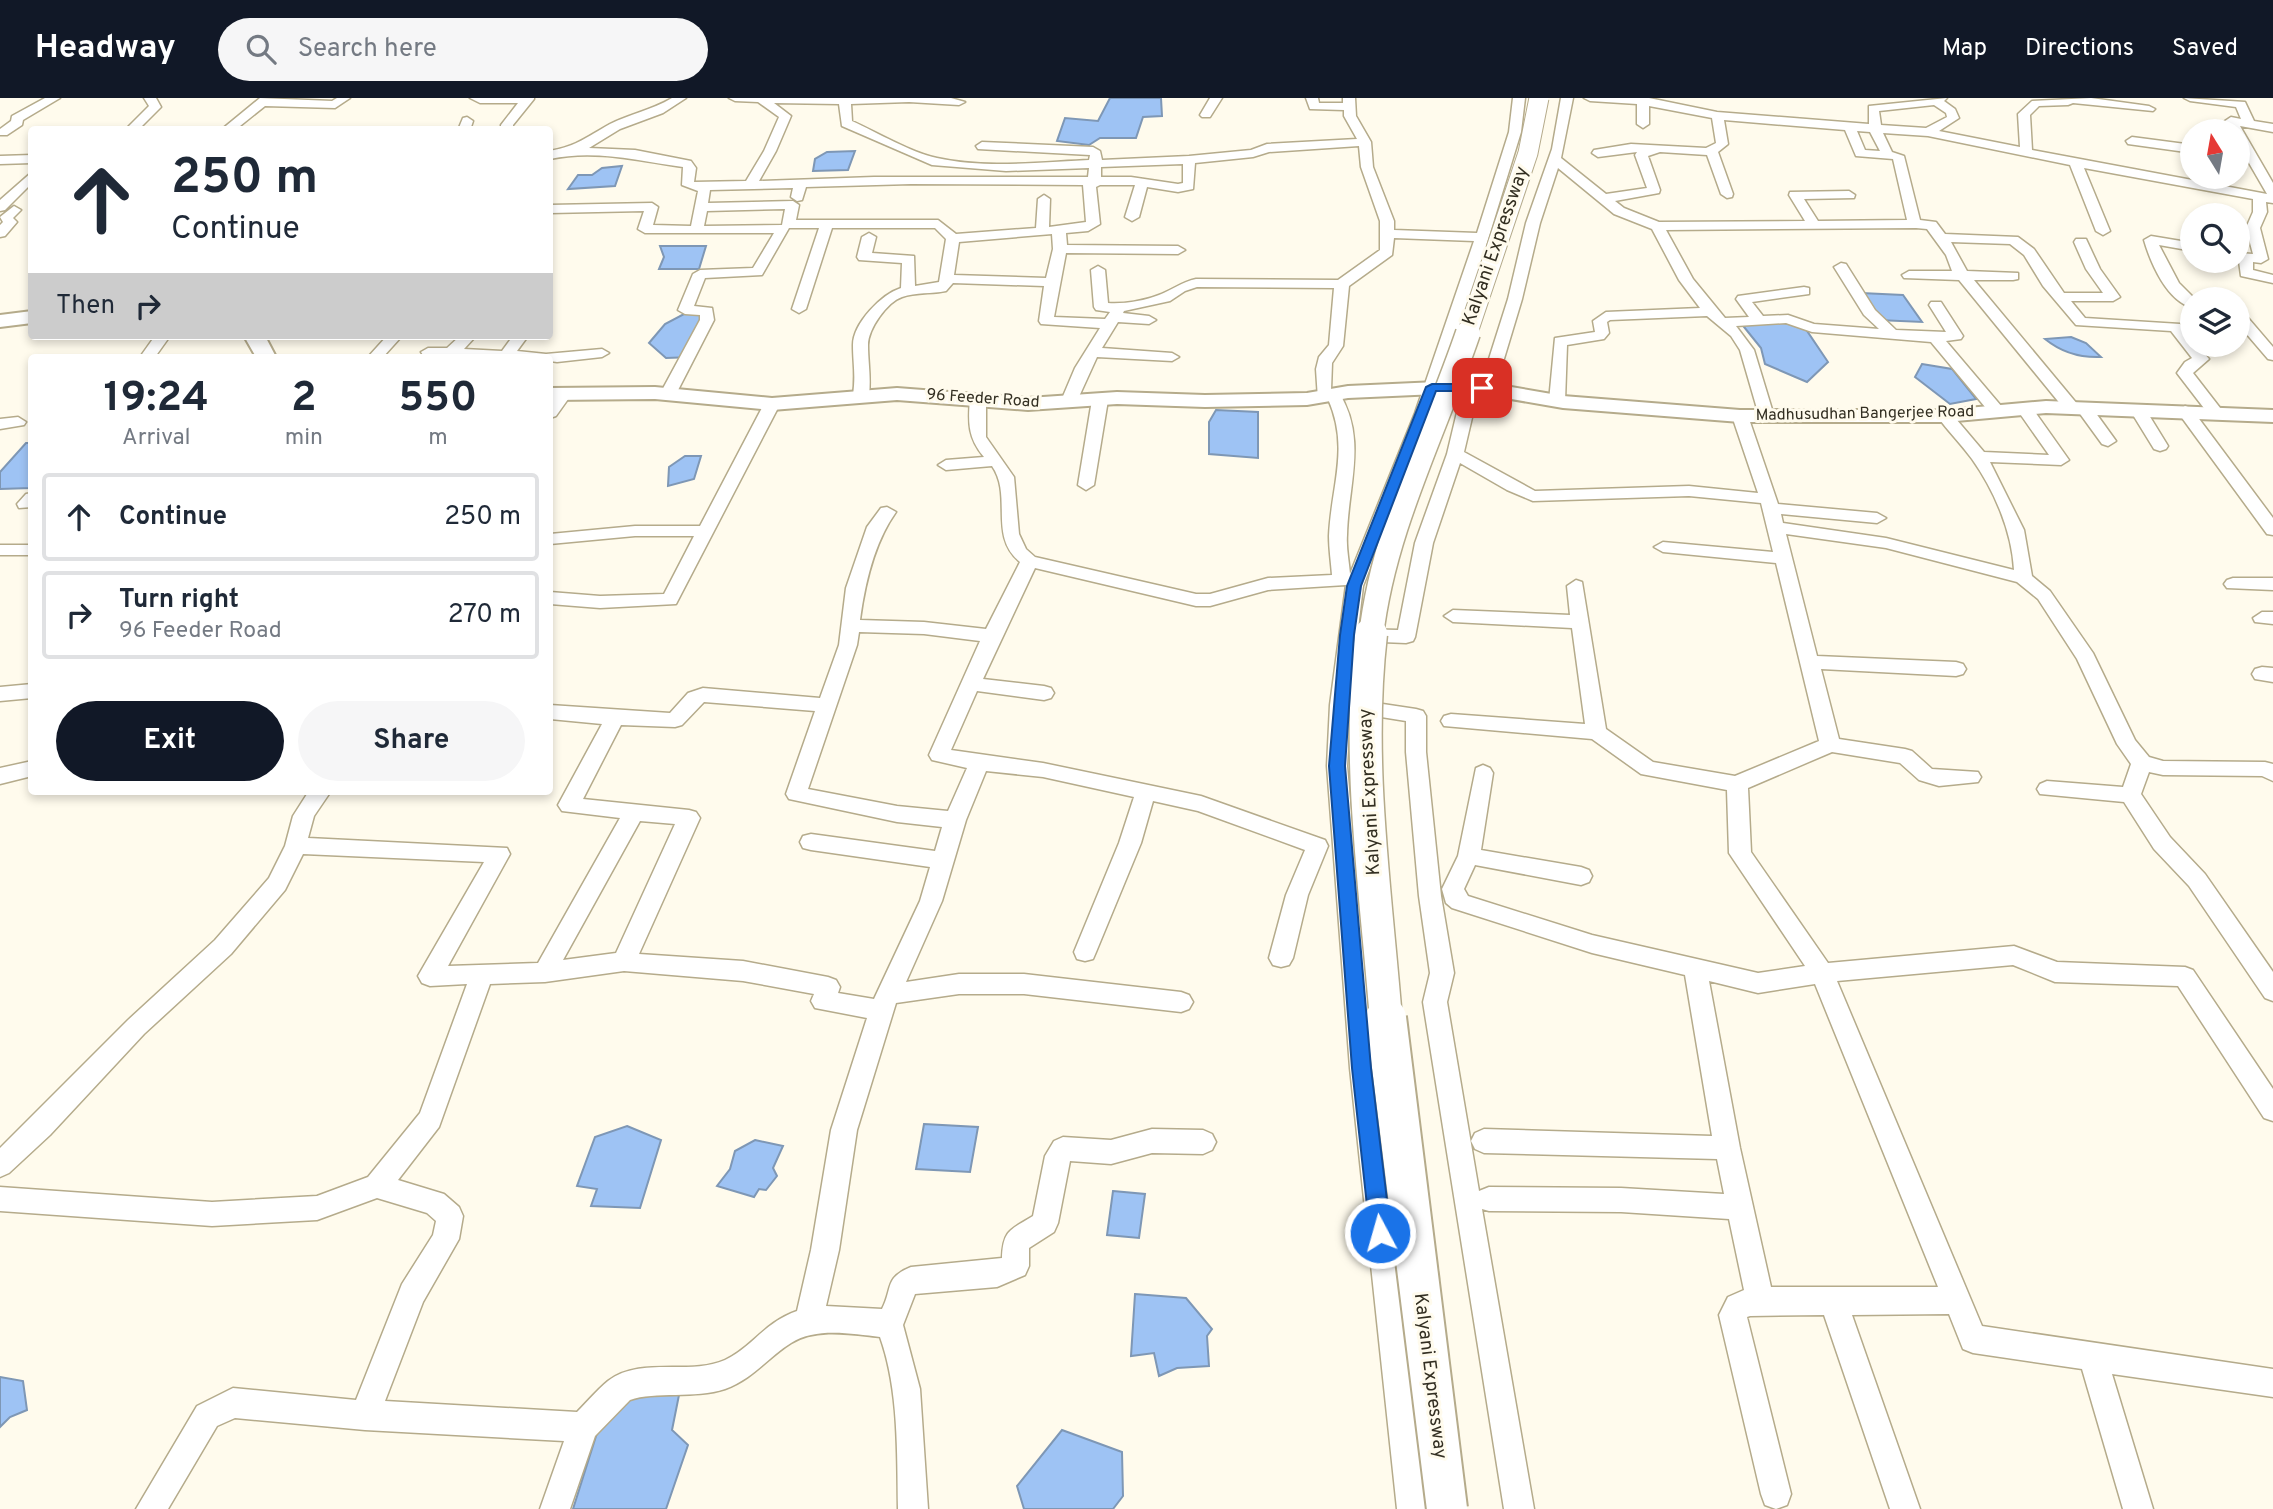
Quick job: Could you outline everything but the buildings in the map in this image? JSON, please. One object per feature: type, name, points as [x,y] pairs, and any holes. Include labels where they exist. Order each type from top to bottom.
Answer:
[{"type":"highway","name":"Kalyani Expressway","points":[[1447,1509],[1390,1065],[1365,748],[1365,686],[1374,609],[1389,545],[1454,373],[1513,200],[1528,153],[1539,98]]},
{"type":"main road","points":[[0,321],[28,318]]},
{"type":"main road","name":"96 Feeder Road","points":[[556,394],[668,394],[772,404],[861,394],[1028,404],[1117,398],[1242,401],[1307,399],[1432,387],[1471,387]]},
{"type":"main road","name":"Madhusudhan Bangerjee Road","points":[[1471,387],[1557,401],[1740,416],[1945,416],[2024,408],[2273,415]]},
{"type":"street","points":[[0,117],[16,119],[54,98]]},
{"type":"street","points":[[135,126],[155,107],[150,98]]},
{"type":"street","points":[[232,126],[264,100],[335,105],[344,98]]},
{"type":"street","points":[[476,98],[528,98]]},
{"type":"street","points":[[509,126],[512,117],[528,98]]},
{"type":"street","points":[[572,151],[616,126],[659,111],[680,98]]},
{"type":"street","points":[[735,98],[845,101],[914,99],[959,102]]},
{"type":"street","points":[[1206,115],[1216,98]]},
{"type":"street","points":[[978,399],[978,437],[1006,477],[1011,539],[1017,553],[1030,561],[1196,600],[1210,600],[1268,584],[1341,580],[1338,536],[1348,453],[1346,422],[1328,395],[1321,369],[1329,352],[1336,346],[1339,295],[1343,284],[1387,252],[1387,220],[1367,167],[1365,142],[1350,116],[1349,102],[1314,107],[1312,98]]},
{"type":"street","name":"Kalyani Expressway","points":[[1412,1509],[1362,1068],[1337,766],[1340,705],[1354,586],[1432,387],[1515,132],[1520,98]]},
{"type":"street","points":[[1347,635],[1406,637],[1424,543],[1454,454],[1471,387],[1484,377],[1495,362],[1515,299],[1533,223],[1554,159],[1565,118],[1567,98]]},
{"type":"street","points":[[1590,98],[1643,100],[1710,114],[1928,132],[2076,163],[2180,166]]},
{"type":"street","points":[[1598,153],[1631,148],[1711,150],[1722,144],[1702,98]]},
{"type":"street","points":[[1866,98],[1878,107]]},
{"type":"street","points":[[2064,98],[2151,114],[2147,101],[2141,98]]},
{"type":"street","points":[[2024,114],[2036,103],[2068,102],[2064,98]]},
{"type":"street","points":[[2190,98],[2240,101],[2247,119]]},
{"type":"street","points":[[750,185],[770,151],[785,116],[762,100]]},
{"type":"street","points":[[1643,100],[1643,124]]},
{"type":"street","points":[[1888,155],[1875,129],[1873,108],[1906,100],[1939,100],[1951,110],[1952,118],[1928,132]]},
{"type":"street","points":[[845,101],[846,123],[932,161],[1006,167],[1189,160],[1253,153],[1268,148],[1365,142]]},
{"type":"street","points":[[2024,114],[2043,115]]},
{"type":"street","points":[[2024,114],[2026,152]]},
{"type":"street","points":[[4,132],[18,122],[16,119]]},
{"type":"street","points":[[2250,124],[2273,128]]},
{"type":"street","points":[[1850,127],[1860,153],[1898,156],[1909,198],[1909,214],[1916,224]]},
{"type":"street","points":[[2132,141],[2172,146],[2180,157]]},
{"type":"street","points":[[982,146],[1088,150],[1096,154],[1094,181],[1089,186],[1093,223],[1060,240]]},
{"type":"street","points":[[1604,198],[1631,196],[1654,190],[1641,155],[1649,149]]},
{"type":"street","points":[[1711,150],[1727,194]]},
{"type":"street","points":[[553,154],[572,151],[635,154],[687,164],[690,168],[688,185],[702,187],[839,181],[929,180],[1025,184],[1111,179],[1178,188],[1189,186],[1189,160]]},
{"type":"street","points":[[0,160],[28,159]]},
{"type":"street","points":[[1554,159],[1619,211],[1657,226],[1813,223],[1931,225],[1953,255],[1962,276],[2108,441]]},
{"type":"street","points":[[2250,161],[2266,178],[2268,196],[2253,228],[2261,259],[2250,258]]},
{"type":"street","points":[[2076,163],[2082,184],[2096,207],[2103,231]]},
{"type":"street","points":[[0,233],[10,222],[6,218],[5,209],[28,181]]},
{"type":"street","points":[[801,184],[788,224],[938,224],[953,238],[1042,232],[1060,240],[1175,245]]},
{"type":"street","points":[[1132,218],[1142,184]]},
{"type":"street","points":[[697,230],[702,187]]},
{"type":"street","points":[[2250,189],[2268,196]]},
{"type":"street","points":[[1813,223],[1795,195],[1849,195]]},
{"type":"street","points":[[1042,232],[1044,199]]},
{"type":"street","points":[[700,207],[793,205]]},
{"type":"street","points":[[553,209],[652,207],[645,229],[783,229],[758,272],[700,274],[685,310],[707,311],[707,320],[668,394]]},
{"type":"street","points":[[5,209],[28,210]]},
{"type":"street","points":[[799,309],[827,224]]},
{"type":"street","points":[[1657,226],[1686,280],[1716,318],[1736,333],[1748,350],[1766,416]]},
{"type":"street","points":[[869,237],[864,257],[909,259],[908,291]]},
{"type":"street","points":[[861,394],[864,372],[860,342],[866,328],[888,298],[908,291],[941,288],[949,279],[953,238]]},
{"type":"street","points":[[1941,238],[2013,240],[2029,252],[2040,273],[2081,322],[2175,327],[2201,359],[2190,365],[2185,373],[2216,413]]},
{"type":"street","points":[[1387,239],[1480,242]]},
{"type":"street","points":[[1060,240],[1046,321],[1113,317],[1149,320]]},
{"type":"street","points":[[2180,245],[2151,240],[2156,257],[2180,293]]},
{"type":"street","points":[[2060,297],[2113,297],[2093,269],[2081,242]]},
{"type":"street","points":[[1841,267],[1871,315],[1894,336]]},
{"type":"street","points":[[1098,270],[1101,307],[1113,317]]},
{"type":"street","points":[[2246,273],[2273,279]]},
{"type":"street","points":[[1909,275],[2013,275]]},
{"type":"street","points":[[949,279],[1052,282]]},
{"type":"street","points":[[1069,401],[1092,352],[1113,317],[1165,298],[1180,288],[1196,283],[1343,284]]},
{"type":"street","points":[[1759,321],[1743,299],[1804,291]]},
{"type":"street","points":[[1557,401],[1560,341],[1599,336],[1602,333],[1600,321],[1606,316],[1759,321],[1788,319],[1812,328],[1894,336],[1956,336],[1936,305]]},
{"type":"street","points":[[2250,330],[2273,356]]},
{"type":"street","points":[[1935,338],[1996,410]]},
{"type":"street","points":[[378,354],[391,340]]},
{"type":"street","points":[[428,352],[451,354],[465,340]]},
{"type":"street","points":[[553,357],[568,358],[588,352],[602,353]]},
{"type":"street","points":[[1092,352],[1172,357]]},
{"type":"street","points":[[1086,485],[1100,400]]},
{"type":"street","points":[[553,598],[670,600],[772,404]]},
{"type":"street","points":[[1979,457],[2060,460],[2024,408]]},
{"type":"street","points":[[2138,410],[2160,446]]},
{"type":"street","points":[[2185,411],[2273,530]]},
{"type":"street","points":[[1740,416],[1771,511],[1830,744]]},
{"type":"street","points":[[1945,416],[1979,457],[2014,520],[2021,545],[2023,578]]},
{"type":"street","points":[[0,424],[18,422]]},
{"type":"street","points":[[1454,454],[1477,464],[1510,488],[1533,496],[1689,491],[2023,578],[2044,595],[2086,658],[2127,744],[2142,763],[2164,768],[2265,769],[2273,772]]},
{"type":"street","points":[[946,465],[997,461]]},
{"type":"street","points":[[1771,511],[1877,518]]},
{"type":"street","points":[[887,512],[876,527],[855,588],[852,625],[844,658],[796,794],[897,814],[956,820]]},
{"type":"street","points":[[553,540],[635,531],[705,531]]},
{"type":"street","points":[[1663,547],[1783,558]]},
{"type":"street","points":[[0,550],[28,550]]},
{"type":"street","points":[[1030,561],[992,636],[939,755],[979,763],[1043,770],[1201,804],[1317,846],[1297,895],[1281,958]]},
{"type":"street","points":[[2233,584],[2273,584]]},
{"type":"street","points":[[1576,586],[1597,733]]},
{"type":"street","points":[[1453,616],[1580,622]]},
{"type":"street","points":[[852,625],[924,628],[992,636]]},
{"type":"street","points":[[1809,662],[1956,669]]},
{"type":"street","points":[[972,684],[1044,693]]},
{"type":"street","points":[[0,694],[28,691]]},
{"type":"street","points":[[553,712],[675,720],[695,698],[703,695],[827,705]]},
{"type":"street","points":[[1340,705],[1416,716],[1416,752],[1429,883],[1442,973],[1435,1002],[1519,1509]]},
{"type":"street","points":[[615,718],[569,805],[689,818],[624,962]]},
{"type":"street","points":[[1451,721],[1597,733],[1648,769],[1737,784],[1830,744],[1905,756],[1926,775],[1939,778],[1971,777]]},
{"type":"street","points":[[809,1321],[825,1250],[844,1130],[885,1002],[931,901],[956,820],[979,763]]},
{"type":"street","points":[[2130,796],[2142,763]]},
{"type":"street","points":[[0,776],[28,769]]},
{"type":"street","points":[[1483,773],[1469,856],[1453,889],[1454,897],[1460,902],[1592,944],[1696,971],[1758,983],[1822,972],[2014,954],[2055,972],[2185,977],[2273,1110]]},
{"type":"street","points":[[1737,784],[1740,853],[1822,972],[1973,1339],[2273,1383]]},
{"type":"street","points":[[2047,789],[2130,796]]},
{"type":"street","points":[[1085,952],[1121,865],[1146,791]]},
{"type":"street","points":[[0,1165],[41,1127],[136,1027],[223,947],[277,884],[296,846],[298,825],[304,810],[317,795]]},
{"type":"street","points":[[2130,796],[2162,843],[2197,880],[2273,991]]},
{"type":"street","points":[[545,972],[634,812]]},
{"type":"street","points":[[811,842],[943,861]]},
{"type":"street","points":[[296,846],[499,855],[430,976],[545,972],[624,962],[743,971],[828,987],[823,1001],[885,1002],[959,984],[1024,984],[1181,1002]]},
{"type":"street","points":[[1469,856],[1581,876]]},
{"type":"street","points":[[1696,971],[1727,1149],[1759,1294],[1763,1300]]},
{"type":"street","points":[[0,1199],[212,1214],[317,1208],[377,1186],[430,1119],[482,974]]},
{"type":"street","points":[[889,1324],[899,1304],[902,1286],[911,1280],[997,1273],[1014,1266],[1016,1241],[1045,1223],[1058,1156],[1063,1149],[1111,1152],[1152,1141],[1203,1142]]},
{"type":"street","points":[[1484,1141],[1727,1149]]},
{"type":"street","points":[[365,1415],[411,1294],[446,1238],[450,1216],[435,1203],[377,1186]]},
{"type":"street","points":[[1489,1199],[1621,1200],[1739,1207]]},
{"type":"street","points":[[1776,1494],[1733,1315],[1735,1308],[1741,1304],[1763,1300],[1957,1300]]},
{"type":"street","points":[[1833,1302],[1905,1509]]},
{"type":"street","points":[[555,1509],[583,1427],[620,1390],[634,1384],[725,1374],[748,1362],[782,1332],[809,1321],[832,1318],[889,1324]]},
{"type":"street","points":[[889,1324],[898,1344],[911,1448],[913,1509]]},
{"type":"street","points":[[2093,1357],[2138,1509]]},
{"type":"street","points":[[151,1509],[207,1416],[233,1403],[249,1402],[365,1415],[583,1427]]},
{"type":"water","points":[[1110,98],[1161,98],[1162,116],[1143,117],[1136,138],[1100,138],[1089,145],[1057,141],[1065,118],[1098,121]]},
{"type":"water","points":[[855,151],[848,170],[813,171],[815,159],[827,152]]},
{"type":"water","points":[[622,166],[615,186],[568,189],[578,175],[592,175],[602,168]]},
{"type":"water","points":[[660,246],[706,246],[699,269],[659,269],[664,257]]},
{"type":"water","points":[[1861,293],[1903,295],[1922,322],[1878,320]]},
{"type":"water","points":[[684,314],[701,314],[693,357],[666,358],[649,343],[665,324]]},
{"type":"water","points":[[1768,319],[1805,328],[1828,362],[1807,382],[1765,364],[1761,348],[1740,322]]},
{"type":"water","points":[[2071,337],[2086,343],[2101,357],[2071,353],[2045,339]]},
{"type":"water","points":[[1922,364],[1952,369],[1976,399],[1950,404],[1915,377]]},
{"type":"water","points":[[1216,410],[1258,412],[1258,458],[1209,454],[1209,422]]},
{"type":"water","points":[[28,443],[28,488],[0,489],[0,472]]},
{"type":"water","points":[[685,456],[701,456],[694,479],[668,486],[669,467]]},
{"type":"water","points":[[924,1124],[978,1127],[970,1172],[916,1169]]},
{"type":"water","points":[[627,1126],[661,1140],[640,1208],[591,1206],[597,1189],[577,1186],[595,1137]]},
{"type":"water","points":[[755,1140],[783,1146],[773,1168],[777,1176],[766,1190],[759,1189],[754,1197],[717,1186],[730,1169],[735,1151]]},
{"type":"water","points":[[1113,1191],[1145,1194],[1139,1238],[1107,1235]]},
{"type":"water","points":[[1135,1294],[1186,1298],[1212,1329],[1207,1336],[1209,1366],[1177,1368],[1159,1376],[1154,1353],[1131,1356]]},
{"type":"water","points":[[0,1377],[23,1381],[27,1410],[10,1417],[0,1427]]},
{"type":"water","points":[[680,1390],[672,1430],[688,1445],[666,1509],[573,1509],[597,1433],[625,1397]]},
{"type":"water","points":[[1062,1430],[1122,1452],[1123,1496],[1113,1509],[1024,1509],[1017,1486]]},
{"type":"route","points":[[1380,1233],[1362,1068],[1337,766],[1347,635],[1354,586],[1432,387],[1482,388]]}]
